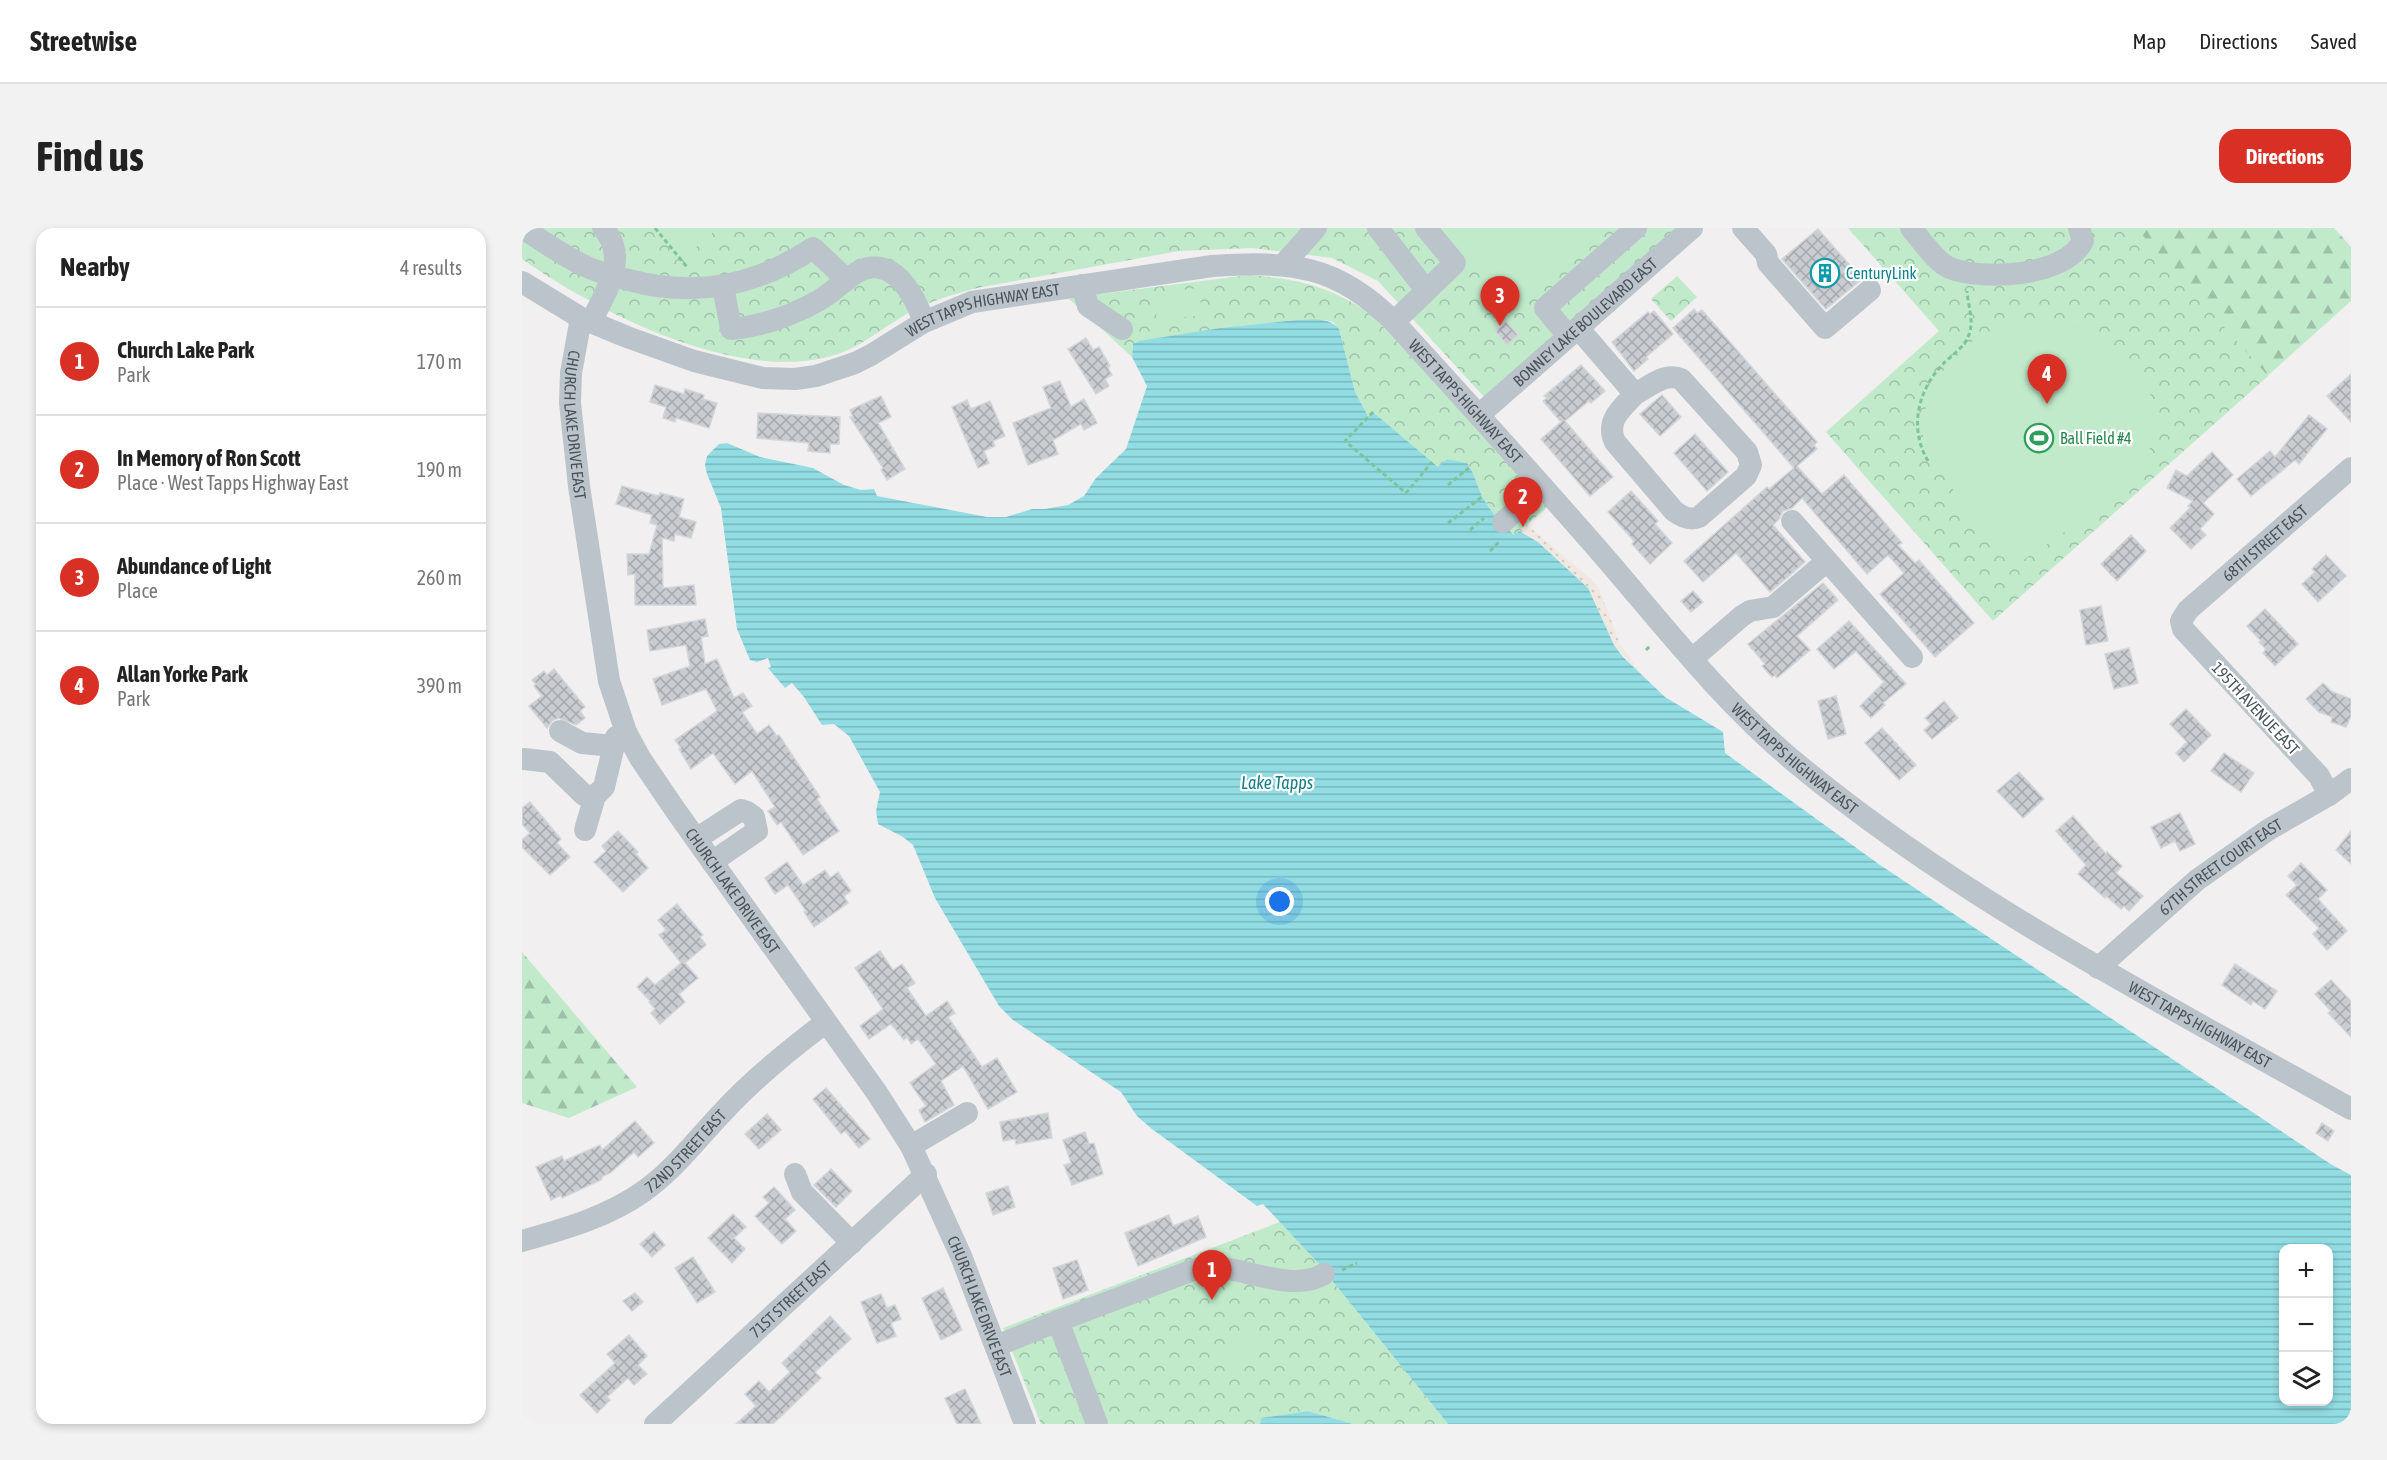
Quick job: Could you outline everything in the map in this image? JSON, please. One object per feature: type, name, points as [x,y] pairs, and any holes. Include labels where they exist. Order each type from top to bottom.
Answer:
[{"type":"street","points":[[522,228],[584,266],[612,276],[672,288],[700,289],[759,277],[813,248],[847,280]]},
{"type":"street","points":[[603,228],[614,247],[616,264],[612,276]]},
{"type":"street","points":[[1283,266],[1316,228]]},
{"type":"street","points":[[1394,322],[1455,263],[1426,228]]},
{"type":"street","name":"BONNEY LAKE BOULEVARD EAST","points":[[1479,415],[1692,228]]},
{"type":"street","points":[[1743,228],[1766,254],[1768,263],[1825,328],[1870,290]]},
{"type":"street","points":[[1911,228],[1943,264],[1951,269],[1997,275],[2024,274],[2059,263],[2079,249],[2083,241],[2079,228]]},
{"type":"street","points":[[1635,394],[1573,332],[1545,308],[1635,229],[1658,257]]},
{"type":"street","points":[[1387,231],[1426,290]]},
{"type":"street","name":"WEST TAPPS HIGHWAY EAST","points":[[522,282],[586,320],[694,361],[763,378],[795,379],[816,376],[855,363],[924,322],[972,302],[1212,266],[1248,264],[1310,270],[1348,284],[1364,294],[1394,322],[1479,415],[1721,691],[1763,733],[1835,794],[1995,906],[2098,968],[2351,1109]]},
{"type":"street","points":[[723,286],[731,329],[750,327],[786,317],[822,299],[856,273],[870,269],[892,273],[909,289],[924,322]]},
{"type":"street","name":"CHURCH LAKE DRIVE EAST","points":[[612,276],[586,320],[571,373],[570,403],[577,471],[619,739],[640,758],[825,1023],[877,1093],[911,1146],[926,1174],[962,1256],[1025,1424]]},
{"type":"street","points":[[1082,285],[1088,306],[1122,329]]},
{"type":"street","points":[[1670,376],[1681,379],[1747,452],[1751,465],[1746,476],[1699,517],[1686,518],[1674,511],[1615,442],[1612,436],[1613,421],[1635,394],[1670,376]]},
{"type":"street","name":"68TH STREET EAST","points":[[2181,621],[2188,610],[2351,468]]},
{"type":"street","points":[[1494,520],[1543,488]]},
{"type":"street","points":[[1792,521],[1912,657]]},
{"type":"street","points":[[1692,659],[1742,616],[1750,611],[1773,607],[1827,561]]},
{"type":"street","name":"195TH AVENUE EAST","points":[[2181,621],[2183,629],[2319,776],[2329,795]]},
{"type":"street","points":[[560,731],[582,743],[619,739],[604,787],[595,796],[585,830]]},
{"type":"street","points":[[525,759],[550,762],[584,795],[595,796]]},
{"type":"street","name":"67TH STREET COURT EAST","points":[[2098,968],[2198,880],[2275,825],[2329,795],[2351,779]]},
{"type":"street","points":[[696,839],[741,810],[754,818],[757,831],[712,862]]},
{"type":"street","name":"72ND STREET EAST","points":[[522,1241],[585,1222],[644,1192],[685,1156],[722,1112],[788,1052],[825,1023]]},
{"type":"street","points":[[911,1146],[967,1113]]},
{"type":"street","points":[[795,1174],[802,1192],[852,1243]]},
{"type":"street","name":"71ST STREET EAST","points":[[656,1424],[926,1174]]},
{"type":"street","points":[[996,1346],[1204,1266],[1232,1269],[1265,1278],[1292,1280],[1317,1278],[1324,1274]]},
{"type":"street","points":[[1058,1321],[1097,1424]]},
{"type":"path","points":[[655,228],[687,267]]},
{"type":"path","points":[[1929,461],[1923,452],[1917,431],[1918,411],[1932,378],[1967,340],[1971,320],[1967,300],[1966,272]]},
{"type":"path","points":[[1373,412],[1345,441],[1406,494],[1432,462]]},
{"type":"path","points":[[1448,485],[1470,467]]},
{"type":"path","points":[[1448,523],[1482,496]]},
{"type":"path","points":[[1470,530],[1494,520]]},
{"type":"path","points":[[1646,650],[1650,646]]},
{"type":"green space","points":[[522,228],[1679,228],[1485,398],[1378,281],[1332,258],[1253,248],[1179,251],[982,287],[947,296],[914,310],[843,352],[805,361],[764,361],[720,353],[676,340],[592,302],[522,259]]},
{"type":"green space","points":[[668,228],[718,228],[686,256]]},
{"type":"green space","points":[[1442,228],[1598,228],[1509,305]]},
{"type":"green space","points":[[1848,228],[2136,228],[2268,376],[1993,621],[1826,432],[1939,331]]},
{"type":"green space","points":[[2112,228],[2334,228],[2351,247],[2351,301],[2197,439]]},
{"type":"green space","points":[[1249,275],[1284,279],[1315,286],[1344,298],[1373,316],[1549,506],[1514,535],[1486,503],[1467,463],[1447,459],[1438,467],[1373,412],[1368,416],[1355,392],[1339,329],[1333,322],[1296,320],[1220,328],[1133,344],[1132,357],[1068,298]]},
{"type":"green space","points":[[1677,276],[1697,297],[1671,321],[1651,299]]},
{"type":"green space","points":[[1199,288],[1202,315],[1157,321],[1154,293]]},
{"type":"green space","name":"Ball Field #4","points":[[2049,318],[2084,329],[2109,341],[2137,371],[2153,399],[2157,427],[2135,484],[2025,559],[1997,556],[1926,449],[1921,426],[1929,396],[1945,368],[1974,340],[2008,324]]},
{"type":"green space","points":[[522,952],[637,1087],[569,1118],[522,1103]]},
{"type":"green space","points":[[1280,1222],[1318,1263],[1448,1424],[1353,1424],[1308,1411],[1261,1418],[1260,1424],[1041,1424],[1003,1328]]},
{"type":"green space","points":[[1257,1332],[1266,1347],[1229,1368],[1220,1353]]},
{"type":"sand","points":[[1527,525],[1591,579],[1599,589],[1620,644],[1641,674],[1614,645],[1588,588],[1538,542],[1519,531]]},
{"type":"water","name":"Lake Tapps","points":[[1296,320],[1325,320],[1335,325],[1339,329],[1355,392],[1368,416],[1373,412],[1438,467],[1447,459],[1467,463],[1483,498],[1497,518],[1514,535],[1519,531],[1538,542],[1588,588],[1614,645],[1623,657],[1665,697],[1723,732],[1725,753],[1880,865],[2332,1165],[2351,1175],[2351,1424],[1448,1424],[1318,1263],[1263,1204],[1257,1206],[1152,1129],[1137,1116],[1121,1092],[1013,1020],[999,1006],[935,898],[913,845],[878,824],[876,811],[880,792],[849,736],[834,724],[822,725],[792,683],[785,688],[768,668],[771,667],[768,658],[757,662],[750,660],[737,629],[721,508],[705,465],[707,456],[719,444],[727,443],[760,457],[813,468],[844,485],[861,490],[874,489],[877,496],[987,517],[1006,517],[1032,509],[1068,505],[1084,496],[1096,478],[1126,449],[1147,386],[1132,357],[1133,344],[1139,341],[1220,328]]},
{"type":"water","points":[[1308,1411],[1353,1424],[1260,1424],[1261,1418]]},
{"type":"building","name":"CenturyLink","points":[[1818,229],[1862,279],[1826,309],[1782,259]]},
{"type":"building","points":[[1694,309],[1697,313],[1702,310],[1817,442],[1814,445],[1817,449],[1797,466],[1822,494],[1844,475],[1902,543],[1898,545],[1915,563],[1919,560],[1974,623],[1935,657],[1880,594],[1904,573],[1888,555],[1867,574],[1802,498],[1792,508],[1783,511],[1773,525],[1805,562],[1770,592],[1736,553],[1703,582],[1684,561],[1767,487],[1769,489],[1794,468],[1673,328]]},
{"type":"building","points":[[1654,311],[1673,334],[1646,357],[1648,359],[1634,371],[1612,342],[1648,312],[1650,314]]},
{"type":"building","points":[[1506,321],[1518,335],[1507,345],[1495,331]]},
{"type":"building","points":[[1086,338],[1093,350],[1099,347],[1110,366],[1108,368],[1112,375],[1105,379],[1109,386],[1096,394],[1068,349]]},
{"type":"building","points":[[1581,365],[1605,391],[1565,421],[1613,477],[1590,496],[1541,439],[1561,422],[1543,401],[1547,398],[1544,396]]},
{"type":"building","points":[[2351,374],[2351,422],[2327,396]]},
{"type":"building","points":[[1060,381],[1071,407],[1084,399],[1097,423],[1084,430],[1081,424],[1053,440],[1058,454],[1028,465],[1013,423],[1051,408],[1043,387]]},
{"type":"building","points":[[655,385],[684,394],[685,389],[704,395],[703,399],[717,403],[709,428],[676,418],[675,422],[663,418],[666,407],[650,402]]},
{"type":"building","points":[[1662,395],[1681,417],[1660,436],[1640,414]]},
{"type":"building","points":[[881,396],[891,417],[878,423],[905,469],[887,480],[881,470],[883,468],[850,417],[853,417],[850,410]]},
{"type":"building","points":[[967,400],[971,409],[990,401],[1005,436],[993,441],[995,446],[984,451],[989,463],[978,468],[952,407]]},
{"type":"building","points":[[758,413],[840,417],[839,444],[830,444],[830,453],[808,451],[809,443],[757,438]]},
{"type":"building","points":[[2309,415],[2327,429],[2299,464],[2295,460],[2251,496],[2237,479],[2270,451],[2275,457]]},
{"type":"building","points":[[1695,434],[1728,472],[1707,491],[1674,453]]},
{"type":"building","points":[[2212,452],[2233,475],[2203,503],[2214,514],[2200,529],[2206,535],[2191,549],[2170,528],[2190,508],[2188,506],[2193,501],[2167,488],[2176,470],[2187,476]]},
{"type":"building","points":[[622,486],[659,496],[660,493],[684,499],[679,517],[696,522],[691,538],[675,534],[674,541],[662,538],[663,588],[694,585],[696,605],[635,605],[635,574],[628,575],[627,554],[649,554],[657,525],[650,523],[652,515],[616,504]]},
{"type":"building","points":[[1631,491],[1658,521],[1655,524],[1672,543],[1650,564],[1632,544],[1634,541],[1608,512]]},
{"type":"building","points":[[2131,535],[2146,551],[2117,581],[2101,564]]},
{"type":"building","points":[[2326,555],[2346,576],[2318,602],[2302,584],[2315,572],[2312,569]]},
{"type":"building","points":[[1823,583],[1838,600],[1797,636],[1810,650],[1777,678],[1775,675],[1772,677],[1762,666],[1765,664],[1748,644]]},
{"type":"building","points":[[1693,591],[1703,602],[1691,612],[1681,601]]},
{"type":"building","points":[[2101,606],[2108,641],[2086,645],[2080,610]]},
{"type":"building","points":[[2265,609],[2298,644],[2275,666],[2263,653],[2266,649],[2259,642],[2261,641],[2247,626]]},
{"type":"building","points":[[705,619],[708,636],[701,637],[705,664],[717,659],[734,698],[743,693],[752,706],[742,712],[757,734],[769,725],[777,736],[779,735],[820,797],[817,799],[839,831],[803,855],[781,822],[777,825],[768,811],[775,807],[752,771],[735,784],[713,753],[691,769],[675,740],[717,711],[706,689],[662,705],[653,679],[690,666],[686,645],[650,651],[647,630]]},
{"type":"building","points":[[1849,621],[1906,684],[1883,703],[1885,705],[1871,718],[1860,706],[1884,682],[1856,651],[1834,669],[1817,649]]},
{"type":"building","points":[[2129,648],[2138,683],[2114,689],[2105,654]]},
{"type":"building","points":[[554,669],[585,707],[580,711],[585,718],[576,725],[559,718],[553,720],[547,728],[529,706],[542,696],[532,680],[544,671],[547,675]]},
{"type":"building","points":[[2323,683],[2331,691],[2351,699],[2351,716],[2346,727],[2331,722],[2332,717],[2319,712],[2306,699]]},
{"type":"building","points":[[1836,696],[1846,734],[1828,739],[1818,701]]},
{"type":"building","points":[[1944,701],[1958,718],[1932,739],[1924,730],[1931,724],[1925,718]]},
{"type":"building","points":[[2186,709],[2211,735],[2184,762],[2176,753],[2187,742],[2170,724]]},
{"type":"building","points":[[1882,728],[1916,765],[1899,780],[1865,743]]},
{"type":"building","points":[[2224,753],[2254,773],[2241,792],[2211,771]]},
{"type":"building","points":[[2019,772],[2044,799],[2023,818],[1997,791]]},
{"type":"building","points":[[530,802],[561,839],[557,843],[570,857],[550,875],[522,847],[522,840],[530,833],[522,824],[522,808]]},
{"type":"building","points":[[2180,813],[2195,844],[2180,851],[2175,841],[2161,848],[2151,827]]},
{"type":"building","points":[[2073,816],[2106,854],[2107,852],[2122,866],[2116,873],[2143,896],[2129,911],[2124,906],[2121,909],[2106,896],[2105,898],[2078,874],[2086,865],[2056,831]]},
{"type":"building","points":[[618,831],[638,852],[636,854],[648,868],[623,892],[594,862],[606,851],[602,846]]},
{"type":"building","points":[[2351,831],[2351,864],[2336,850]]},
{"type":"building","points":[[787,862],[803,885],[825,870],[830,878],[838,872],[851,891],[844,896],[848,903],[814,927],[788,885],[775,894],[765,878]]},
{"type":"building","points":[[2301,863],[2327,890],[2318,899],[2347,931],[2327,950],[2313,934],[2319,928],[2286,895],[2297,885],[2288,876]]},
{"type":"building","points":[[677,904],[703,935],[700,937],[706,945],[685,963],[698,978],[679,994],[685,1002],[660,1024],[651,1013],[655,1009],[637,987],[647,977],[655,985],[681,963],[659,935],[666,930],[658,920]]},
{"type":"building","points":[[880,951],[893,970],[902,964],[915,983],[907,988],[926,1016],[947,1001],[955,1013],[948,1017],[982,1067],[997,1058],[1017,1092],[988,1109],[963,1066],[941,1081],[954,1105],[925,1122],[919,1110],[926,1106],[910,1083],[936,1064],[918,1039],[911,1044],[907,1037],[904,1040],[891,1024],[869,1039],[860,1026],[883,1009],[855,968]]},
{"type":"building","points":[[2235,964],[2277,991],[2265,1009],[2253,1001],[2251,1005],[2222,985]]},
{"type":"building","points":[[2331,980],[2351,1001],[2351,1037],[2328,1013],[2331,1011],[2315,994]]},
{"type":"building","points":[[826,1088],[870,1139],[859,1148],[845,1131],[841,1134],[813,1099]]},
{"type":"building","points":[[1048,1113],[1052,1138],[1016,1144],[1015,1139],[1003,1141],[1000,1122]]},
{"type":"building","points":[[767,1114],[781,1130],[759,1149],[745,1134]]},
{"type":"building","points":[[635,1121],[654,1143],[638,1157],[634,1152],[601,1180],[562,1198],[561,1195],[551,1200],[536,1167],[562,1156],[564,1161],[600,1145],[602,1150]]},
{"type":"building","points":[[2322,1123],[2334,1131],[2328,1141],[2316,1133]]},
{"type":"building","points":[[1085,1132],[1089,1144],[1094,1143],[1103,1174],[1072,1185],[1064,1165],[1071,1163],[1063,1140]]},
{"type":"building","points":[[831,1169],[852,1191],[836,1207],[814,1185]]},
{"type":"building","points":[[1008,1186],[1015,1207],[993,1215],[986,1193]]},
{"type":"building","points":[[774,1187],[795,1210],[785,1219],[796,1231],[782,1244],[755,1216],[769,1203],[763,1197]]},
{"type":"building","points":[[733,1214],[746,1227],[734,1238],[745,1249],[732,1263],[708,1238]]},
{"type":"building","points":[[1169,1215],[1173,1226],[1198,1216],[1206,1237],[1138,1266],[1125,1233]]},
{"type":"building","points":[[654,1232],[665,1245],[652,1257],[640,1244]]},
{"type":"building","points":[[693,1257],[715,1292],[697,1303],[675,1268]]},
{"type":"building","points":[[1077,1260],[1088,1290],[1063,1299],[1053,1268]]},
{"type":"building","points":[[943,1288],[962,1330],[941,1340],[922,1298]]},
{"type":"building","points":[[635,1293],[643,1302],[632,1311],[623,1301]]},
{"type":"building","points":[[881,1294],[887,1308],[895,1305],[901,1319],[891,1323],[896,1336],[877,1343],[861,1302]]},
{"type":"building","points":[[830,1316],[851,1339],[815,1372],[821,1378],[773,1424],[736,1424],[756,1406],[745,1394],[759,1381],[769,1392],[790,1372],[782,1363]]},
{"type":"building","points":[[629,1335],[647,1356],[638,1365],[647,1374],[634,1385],[628,1378],[607,1397],[610,1400],[597,1413],[580,1395],[615,1363],[607,1354]]},
{"type":"building","points":[[965,1389],[981,1424],[957,1424],[945,1398]]},
{"type":"place","name":"CenturyLink","points":[[1825,273]]},
{"type":"place","name":"Abundance of Light","points":[[1500,326]]},
{"type":"place","name":"Allan Yorke Park","points":[[2047,404]]},
{"type":"place","name":"Ball Field #4","points":[[2039,438]]},
{"type":"place","name":"In Memory of Ron Scott","points":[[1523,527]]},
{"type":"place","name":"Church Lake Park","points":[[1212,1300]]}]
